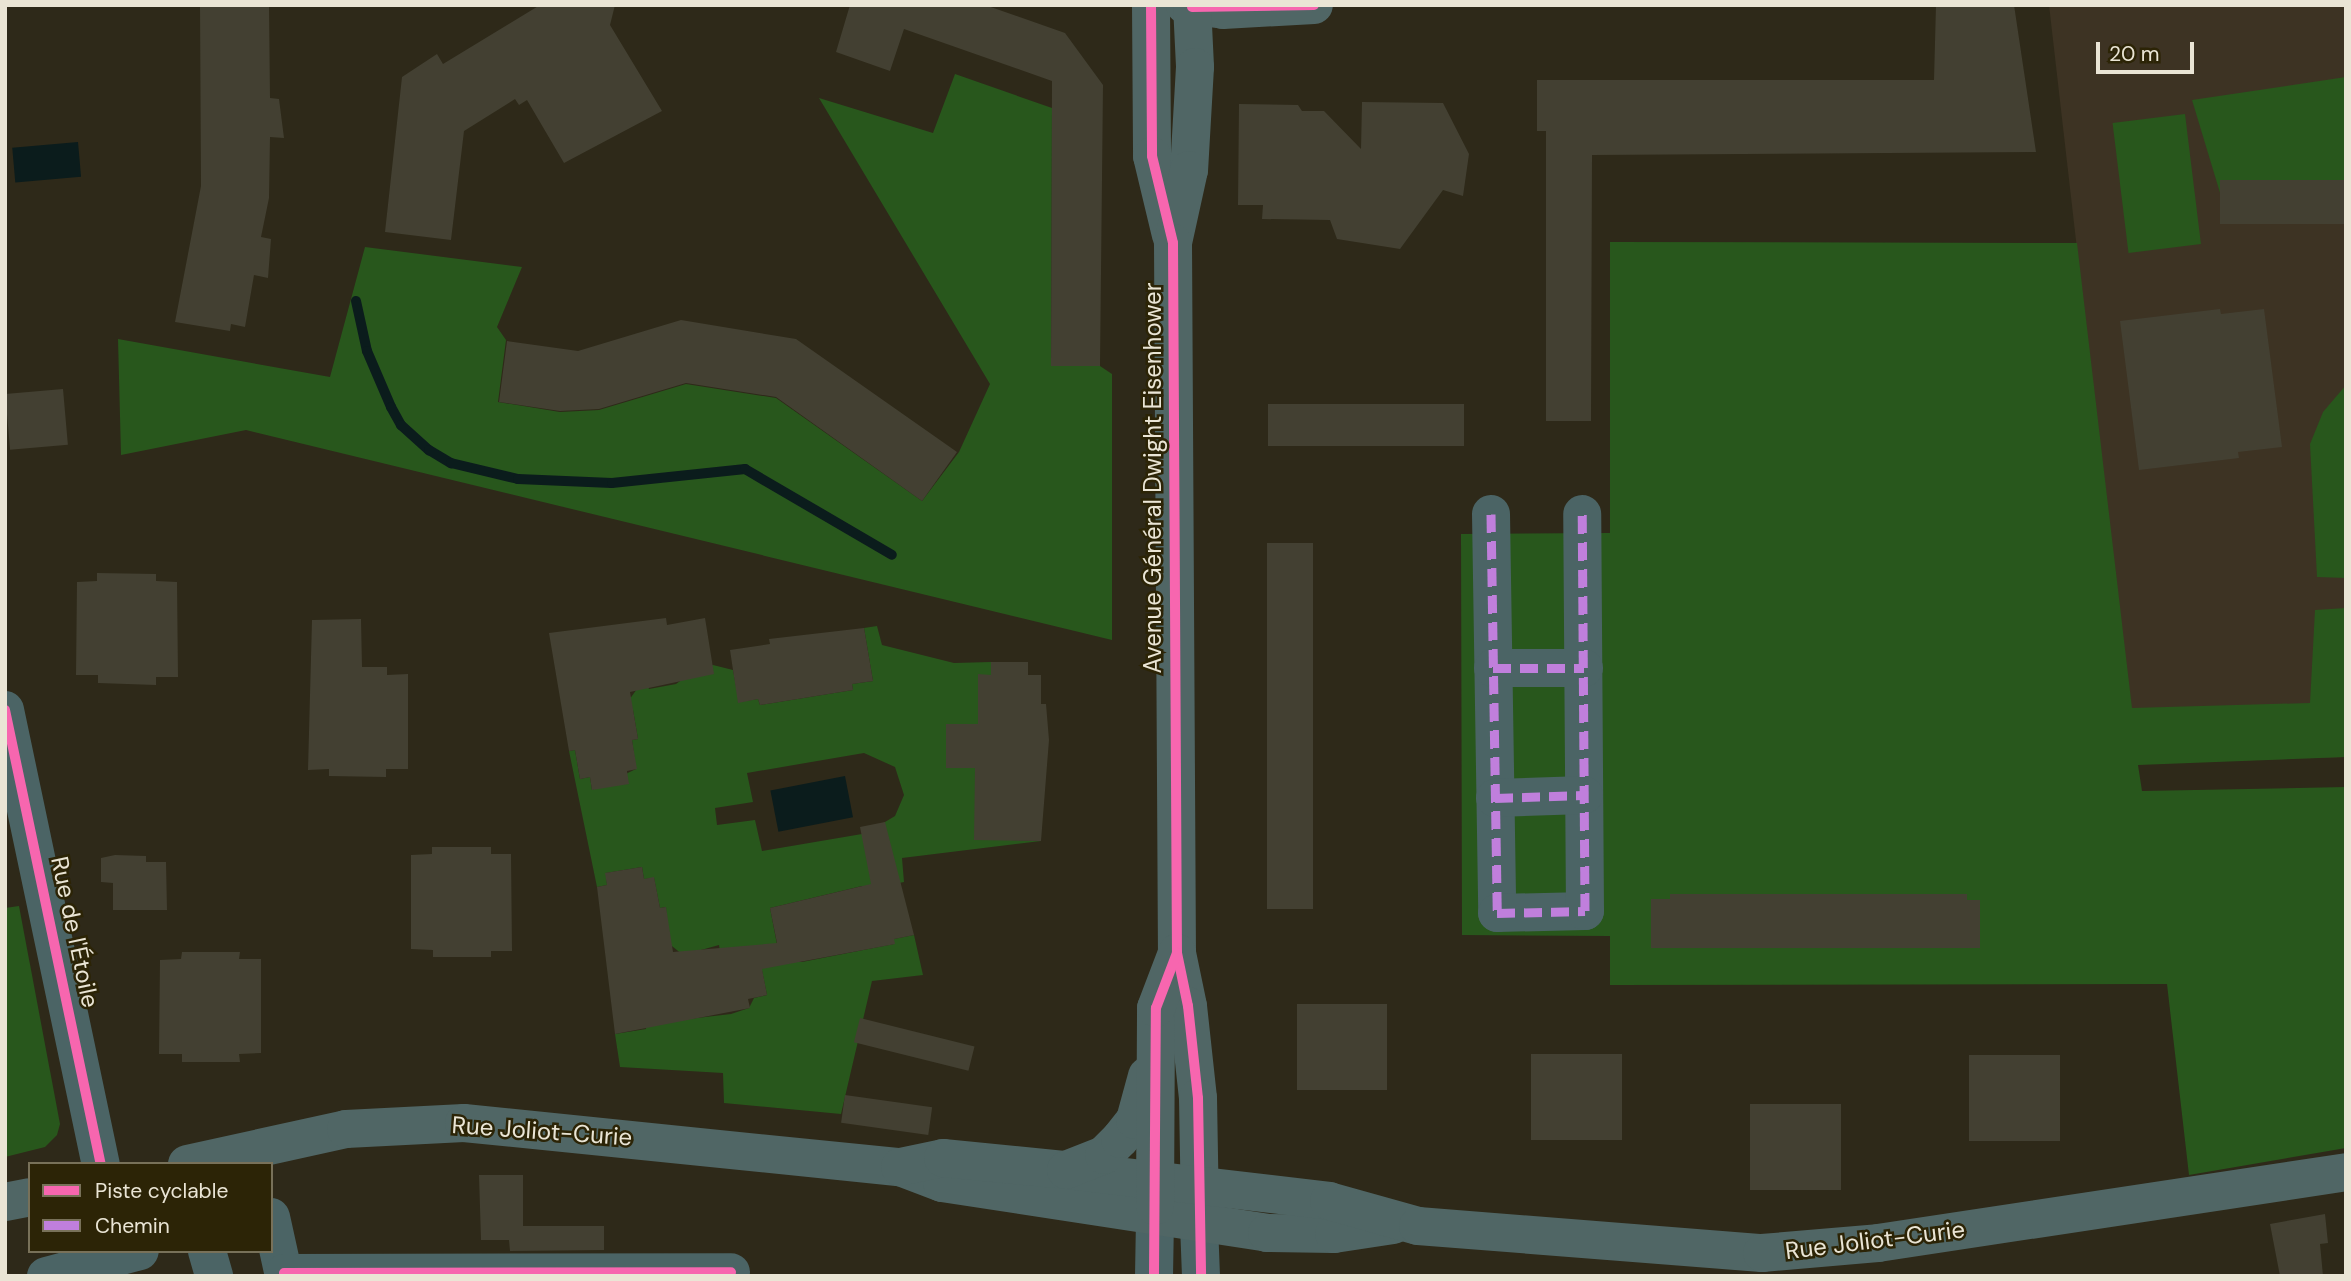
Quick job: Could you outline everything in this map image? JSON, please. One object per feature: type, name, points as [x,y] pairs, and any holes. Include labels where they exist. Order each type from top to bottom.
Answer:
[{"type":"main road","name":"Avenue Général Dwight Eisenhower","points":[[1151,5],[1152,156],[1173,243]]},
{"type":"main road","points":[[1190,6],[1314,5]]},
{"type":"main road","name":"Avenue Général Dwight Eisenhower","points":[[1190,6],[1195,68],[1189,170],[1173,243],[1177,953],[1195,1072],[1201,1185],[1199,1224]]},
{"type":"main road","name":"Avenue Général Dwight Eisenhower","points":[[1156,1198],[1156,1008],[1177,953]]},
{"type":"main road","points":[[1066,1170],[1104,1155],[1135,1120],[1156,1047]]},
{"type":"main road","name":"Rue Joliot-Curie","points":[[205,1162],[259,1156],[346,1129],[464,1123],[900,1167],[942,1183],[1156,1198],[1201,1185],[1329,1201],[1401,1224],[1641,1247],[1762,1253],[1878,1243],[2346,1172]]},
{"type":"main road","name":"Rue Joliot-Curie","points":[[900,1167],[943,1158],[1066,1170],[1156,1198],[1199,1224],[1334,1234],[1401,1224]]},
{"type":"main road","points":[[5,1202],[28,1197]]},
{"type":"street","points":[[1491,514],[1497,913],[1585,911],[1582,514]]},
{"type":"street","points":[[1493,668],[1584,668]]},
{"type":"street","name":"Rue de l'Étoile","points":[[5,710],[101,1162]]},
{"type":"street","points":[[1495,798],[1584,795]]},
{"type":"street","name":"Avenue Général Dwight Eisenhower","points":[[1154,1276],[1156,1198]]},
{"type":"street","name":"Avenue Général Dwight Eisenhower","points":[[1199,1224],[1201,1276]]},
{"type":"street","points":[[273,1226],[284,1275],[731,1272]]},
{"type":"street","points":[[46,1276],[132,1253]]},
{"type":"street","points":[[207,1253],[214,1276]]},
{"type":"shaded area","points":[[2049,5],[2346,5],[2346,757],[2136,764]]},
{"type":"shaded area","points":[[78,142],[81,177],[15,183],[12,148]]},
{"type":"shaded area","points":[[845,776],[853,817],[778,832],[770,791]]},
{"type":"green space","points":[[955,74],[1052,108],[1051,365],[1100,366],[1112,374],[1112,640],[246,430],[121,455],[118,339],[330,377],[365,247],[522,267],[497,327],[506,340],[498,402],[560,412],[599,410],[686,384],[776,398],[922,501],[959,452],[990,384],[819,98],[933,133]]},
{"type":"green space","points":[[2346,77],[2346,180],[2221,196],[2192,100]]},
{"type":"green space","points":[[2185,114],[2201,244],[2129,253],[2113,123]]},
{"type":"green space","points":[[1610,242],[2077,243],[2132,708],[2310,703],[2315,610],[2346,608],[2346,757],[2138,765],[2142,791],[2346,787],[2346,1148],[2189,1175],[2167,984],[1610,985],[1610,936],[1462,935],[1461,534],[1610,533]]},
{"type":"green space","points":[[2346,385],[2346,578],[2317,577],[2310,444],[2323,412]]},
{"type":"green space","points":[[877,626],[882,645],[954,663],[991,662],[991,675],[978,675],[978,724],[946,724],[946,767],[977,768],[975,839],[1041,841],[902,858],[904,882],[864,890],[862,886],[770,908],[780,960],[802,962],[894,944],[894,939],[914,935],[923,975],[872,981],[841,1114],[724,1103],[723,1073],[620,1067],[615,1034],[646,1029],[646,1024],[731,1014],[749,1008],[754,998],[767,995],[757,946],[720,951],[719,945],[683,955],[667,942],[666,907],[660,908],[654,878],[644,879],[642,867],[606,873],[607,885],[597,887],[569,751],[575,750],[580,779],[590,777],[592,790],[636,769],[632,740],[638,739],[633,710],[627,703],[639,686],[648,685],[649,689],[676,684],[698,668],[713,665],[733,670],[739,702],[758,699],[760,705],[853,690],[852,684],[873,681],[864,628]],"holes":[[[864,753],[895,767],[904,795],[895,816],[862,834],[762,851],[755,820],[717,825],[715,808],[753,802],[747,773]]]},
{"type":"green space","points":[[19,906],[60,1124],[57,1135],[45,1147],[5,1157],[5,908]]},
{"type":"building","points":[[200,5],[269,5],[270,98],[279,99],[284,138],[270,137],[269,198],[261,237],[271,239],[268,278],[254,275],[245,327],[231,324],[230,331],[175,322],[201,186]]},
{"type":"building","points":[[540,5],[615,5],[610,25],[662,111],[564,163],[527,100],[519,105],[515,99],[464,131],[451,240],[385,232],[402,77],[437,54],[443,64]]},
{"type":"building","points":[[850,5],[985,5],[1065,33],[1103,85],[1100,366],[1051,366],[1052,81],[904,29],[890,71],[836,52]]},
{"type":"building","points":[[1936,5],[2014,5],[2036,152],[1592,155],[1591,421],[1546,421],[1546,131],[1537,131],[1537,80],[1934,80]]},
{"type":"building","points":[[1362,102],[1443,103],[1469,154],[1463,196],[1443,190],[1400,249],[1337,239],[1330,220],[1262,219],[1263,205],[1238,205],[1239,104],[1298,105],[1302,111],[1324,111],[1361,149]]},
{"type":"building","points":[[2220,180],[2346,180],[2346,224],[2220,224]]},
{"type":"building","points":[[2220,309],[2221,314],[2264,309],[2282,447],[2238,452],[2239,458],[2139,470],[2120,321]]},
{"type":"building","points":[[681,320],[796,339],[957,452],[922,501],[776,397],[686,383],[599,409],[560,411],[499,402],[507,341],[578,351]]},
{"type":"building","points":[[63,389],[68,445],[10,450],[5,394]]},
{"type":"building","points":[[1268,404],[1464,404],[1464,446],[1268,446]]},
{"type":"building","points":[[1267,543],[1313,543],[1313,909],[1267,909]]},
{"type":"building","points":[[97,573],[156,574],[156,581],[177,582],[178,677],[156,677],[156,685],[98,683],[98,675],[76,675],[77,582],[97,581]]},
{"type":"building","points":[[666,618],[667,625],[705,618],[714,674],[630,692],[638,739],[632,740],[637,769],[627,771],[629,784],[592,790],[590,777],[580,779],[575,750],[569,751],[549,633]]},
{"type":"building","points":[[361,619],[362,667],[387,667],[387,675],[408,674],[408,769],[386,769],[386,777],[329,776],[329,769],[308,770],[312,620]]},
{"type":"building","points":[[864,628],[873,681],[852,684],[853,690],[760,705],[758,699],[738,703],[730,650],[770,644],[769,639]]},
{"type":"building","points":[[991,662],[1028,662],[1028,675],[1041,675],[1041,704],[1046,704],[1049,740],[1041,841],[974,840],[975,768],[946,768],[946,724],[978,724],[978,674],[991,675]]},
{"type":"building","points":[[885,822],[914,935],[894,939],[895,944],[762,969],[767,995],[748,999],[750,1008],[615,1034],[597,887],[607,885],[605,873],[642,867],[644,879],[654,877],[660,908],[666,907],[673,952],[777,943],[770,908],[871,884],[860,827]]},
{"type":"building","points":[[432,847],[491,847],[491,854],[511,854],[512,951],[491,951],[491,957],[433,957],[433,950],[411,949],[411,855],[432,854]]},
{"type":"building","points":[[115,855],[146,856],[146,862],[166,862],[167,910],[113,910],[113,883],[101,882],[101,858]]},
{"type":"building","points":[[1670,894],[1967,894],[1967,900],[1980,900],[1980,948],[1651,948],[1651,899],[1670,899]]},
{"type":"building","points":[[182,952],[240,952],[239,959],[261,959],[261,1053],[239,1054],[240,1062],[182,1062],[182,1054],[159,1054],[160,960],[181,959]]},
{"type":"building","points":[[1297,1004],[1387,1004],[1387,1090],[1297,1090]]},
{"type":"building","points":[[860,1018],[974,1047],[968,1071],[854,1042]]},
{"type":"building","points":[[1531,1054],[1622,1054],[1622,1140],[1531,1140]]},
{"type":"building","points":[[1969,1055],[2060,1055],[2060,1141],[1969,1141]]},
{"type":"building","points":[[845,1095],[932,1107],[928,1135],[841,1123]]},
{"type":"building","points":[[1750,1104],[1841,1104],[1841,1190],[1750,1190]]},
{"type":"building","points":[[479,1175],[523,1175],[523,1226],[604,1226],[604,1250],[510,1251],[509,1240],[481,1240]]},
{"type":"building","points":[[2325,1214],[2328,1243],[2320,1244],[2323,1276],[2280,1276],[2270,1224]]},
{"type":"waterway","points":[[356,301],[367,351],[401,425],[429,450],[451,463],[518,479],[612,483],[745,469],[892,555]]},
{"type":"marked path","points":[[1491,514],[1497,913],[1585,911],[1582,514]]},
{"type":"marked path","points":[[1493,668],[1584,668]]},
{"type":"marked path","points":[[1495,798],[1584,795]]},
{"type":"cycle path","points":[[1151,5],[1152,156],[1173,243],[1177,953],[1188,1006],[1198,1098],[1201,1276]]},
{"type":"cycle path","points":[[1192,7],[1314,5]]},
{"type":"cycle path","points":[[5,710],[101,1162]]},
{"type":"cycle path","points":[[1154,1276],[1156,1008],[1177,953]]},
{"type":"cycle path","points":[[284,1273],[731,1272]]}]
